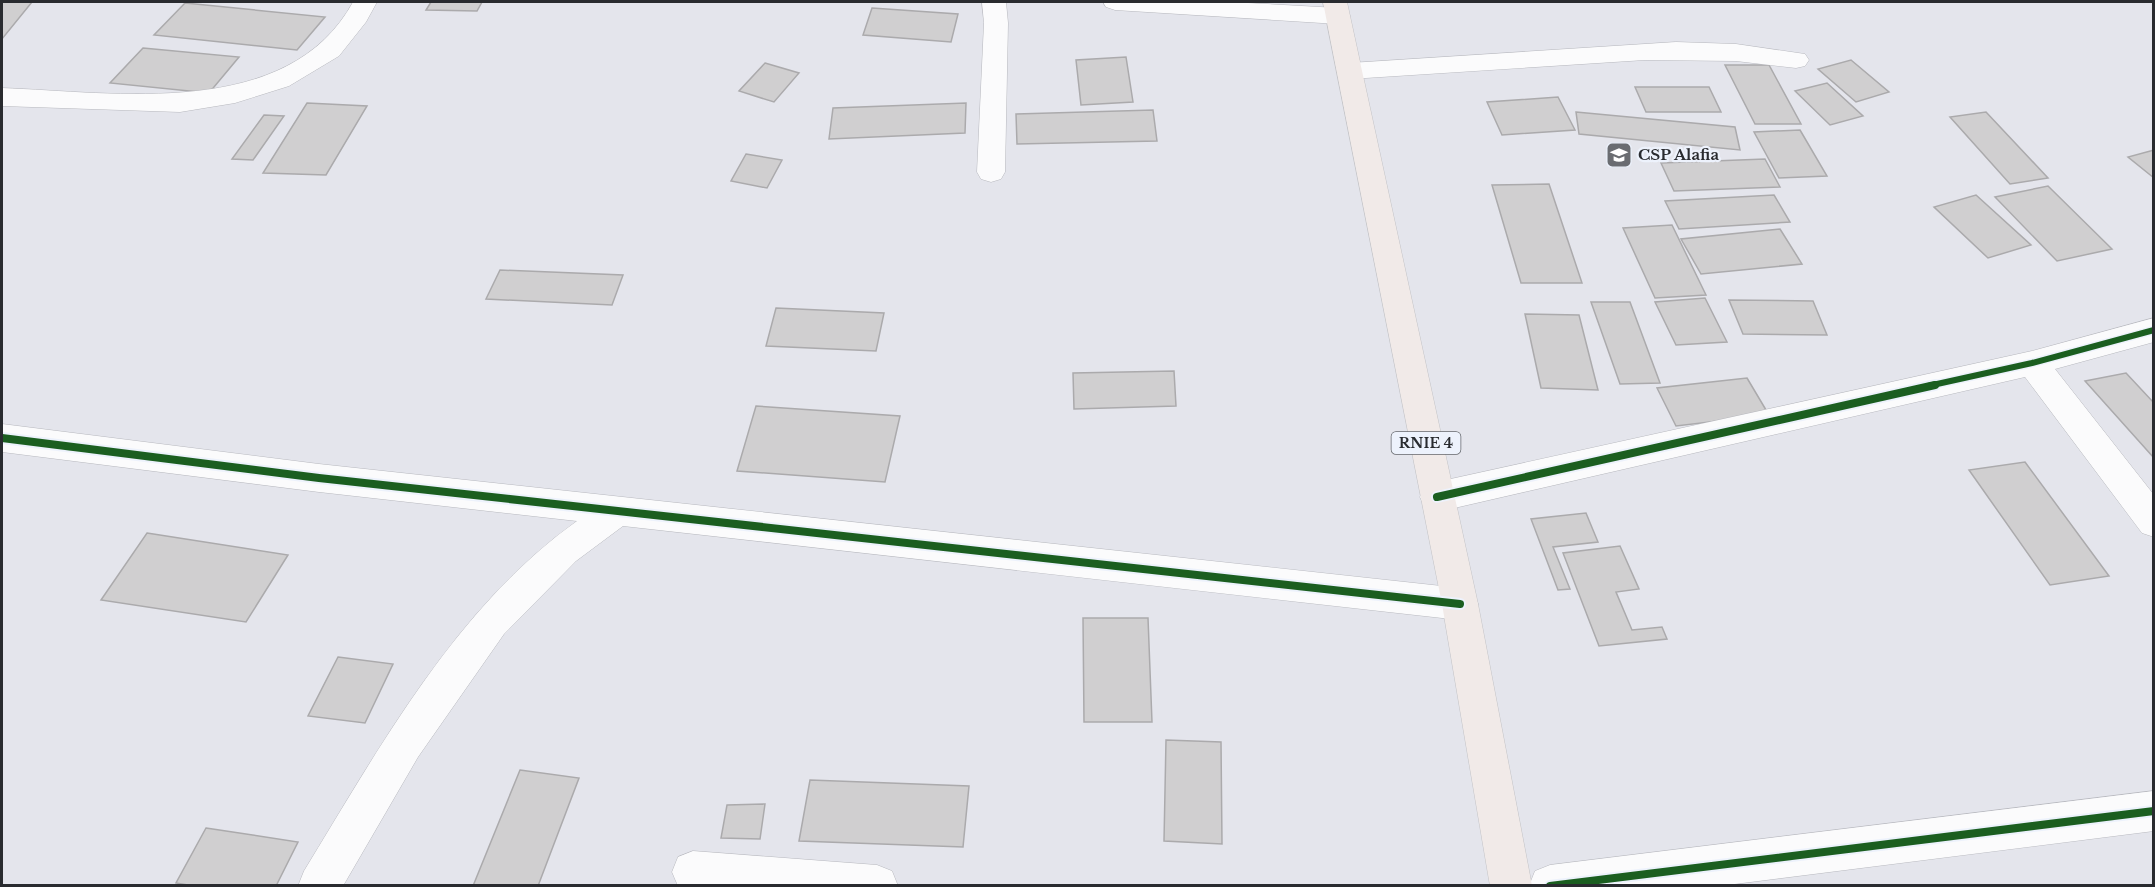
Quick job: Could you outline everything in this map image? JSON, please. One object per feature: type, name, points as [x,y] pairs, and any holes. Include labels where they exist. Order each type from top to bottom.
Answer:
[{"type":"main road","name":"RNIE 4","points":[[1337,9],[1460,604],[1511,885]]},
{"type":"street","points":[[2,97],[180,103],[226,97],[280,80],[330,50],[357,17],[365,2]]},
{"type":"street","points":[[992,172],[996,23],[994,2]]},
{"type":"street","points":[[1115,2],[1337,9]]},
{"type":"street","points":[[1350,71],[1636,51],[1712,50],[1759,53],[1796,60]]},
{"type":"street","points":[[1437,497],[2032,363],[2154,330]]},
{"type":"street","points":[[2032,363],[2154,522]]},
{"type":"street","points":[[2,438],[319,478],[1460,604]]},
{"type":"street","points":[[319,885],[404,744],[491,622],[564,550],[618,511]]},
{"type":"street","points":[[1550,885],[2154,811]]},
{"type":"street","points":[[693,872],[877,885]]},
{"type":"building","points":[[2,2],[32,2],[2,39]]},
{"type":"building","points":[[431,2],[482,2],[477,11],[426,10]]},
{"type":"building","points":[[185,3],[325,17],[297,50],[154,35]]},
{"type":"building","points":[[872,8],[958,14],[951,42],[863,35]]},
{"type":"building","points":[[143,48],[239,57],[209,93],[110,83]]},
{"type":"building","points":[[1126,57],[1133,102],[1081,105],[1076,60]]},
{"type":"building","points":[[1851,60],[1889,92],[1856,102],[1818,69]]},
{"type":"building","points":[[765,63],[799,73],[774,102],[739,91]]},
{"type":"building","points":[[1725,65],[1769,65],[1801,124],[1755,124]]},
{"type":"building","points":[[1827,83],[1863,116],[1830,125],[1795,91]]},
{"type":"building","points":[[1635,87],[1709,87],[1721,112],[1646,112]]},
{"type":"building","points":[[1558,97],[1575,130],[1502,135],[1487,102]]},
{"type":"building","points":[[307,103],[367,106],[326,175],[263,173]]},
{"type":"building","points":[[966,103],[965,133],[829,139],[833,108]]},
{"type":"building","points":[[1153,110],[1157,141],[1017,144],[1016,114]]},
{"type":"building","points":[[1576,112],[1735,127],[1740,150],[1579,134]]},
{"type":"building","points":[[1986,112],[2048,178],[2010,184],[1950,117]]},
{"type":"building","points":[[264,115],[284,116],[253,160],[232,159]]},
{"type":"building","points":[[1800,130],[1827,176],[1779,178],[1754,132]]},
{"type":"building","points":[[2154,150],[2154,178],[2128,157]]},
{"type":"building","points":[[746,154],[782,160],[767,188],[731,181]]},
{"type":"building","points":[[1765,159],[1780,187],[1674,191],[1661,163]]},
{"type":"building","points":[[1549,184],[1582,283],[1521,283],[1492,185]]},
{"type":"building","points":[[2048,186],[2112,249],[2057,261],[1995,197]]},
{"type":"building","points":[[1774,195],[1790,222],[1679,229],[1665,201]]},
{"type":"building","points":[[1976,195],[2031,245],[1988,258],[1934,207]]},
{"type":"building","points":[[1672,225],[1706,295],[1655,298],[1623,228]]},
{"type":"building","points":[[1780,229],[1802,264],[1701,274],[1681,239]]},
{"type":"building","points":[[500,270],[623,275],[612,305],[486,299]]},
{"type":"building","points":[[1705,298],[1727,342],[1676,345],[1655,302]]},
{"type":"building","points":[[1729,300],[1813,301],[1827,335],[1743,334]]},
{"type":"building","points":[[1591,302],[1630,302],[1660,383],[1620,384]]},
{"type":"building","points":[[776,308],[884,313],[876,351],[766,346]]},
{"type":"building","points":[[1525,314],[1579,315],[1598,390],[1541,388]]},
{"type":"building","points":[[1174,371],[1176,406],[1074,409],[1073,373]]},
{"type":"building","points":[[2126,373],[2154,403],[2154,458],[2085,381]]},
{"type":"building","points":[[1747,378],[1769,415],[1676,426],[1657,388]]},
{"type":"building","points":[[756,406],[900,416],[885,482],[737,471]]},
{"type":"building","points":[[2025,462],[2109,576],[2050,585],[1969,470]]},
{"type":"building","points":[[1586,513],[1598,542],[1553,547],[1570,589],[1558,590],[1531,519]]},
{"type":"building","points":[[147,533],[288,555],[246,622],[101,600]]},
{"type":"building","points":[[1620,546],[1639,589],[1616,592],[1632,630],[1662,627],[1667,639],[1599,646],[1563,553]]},
{"type":"building","points":[[1083,618],[1148,618],[1152,722],[1084,722]]},
{"type":"building","points":[[338,657],[393,664],[365,723],[308,716]]},
{"type":"building","points":[[1166,740],[1221,742],[1222,844],[1164,841]]},
{"type":"building","points":[[520,770],[579,778],[538,886],[473,886]]},
{"type":"building","points":[[810,780],[969,786],[963,847],[799,841]]},
{"type":"building","points":[[765,804],[760,839],[721,838],[727,805]]},
{"type":"building","points":[[206,828],[298,842],[276,886],[194,886],[176,883]]},
{"type":"cycle path","points":[[1437,497],[2032,363],[2154,330]]},
{"type":"cycle path","points":[[2,438],[319,478],[1460,604]]},
{"type":"cycle path","points":[[1550,886],[2154,811]]},
{"type":"place","name":"CSP Alafia","points":[[1619,155]]}]
